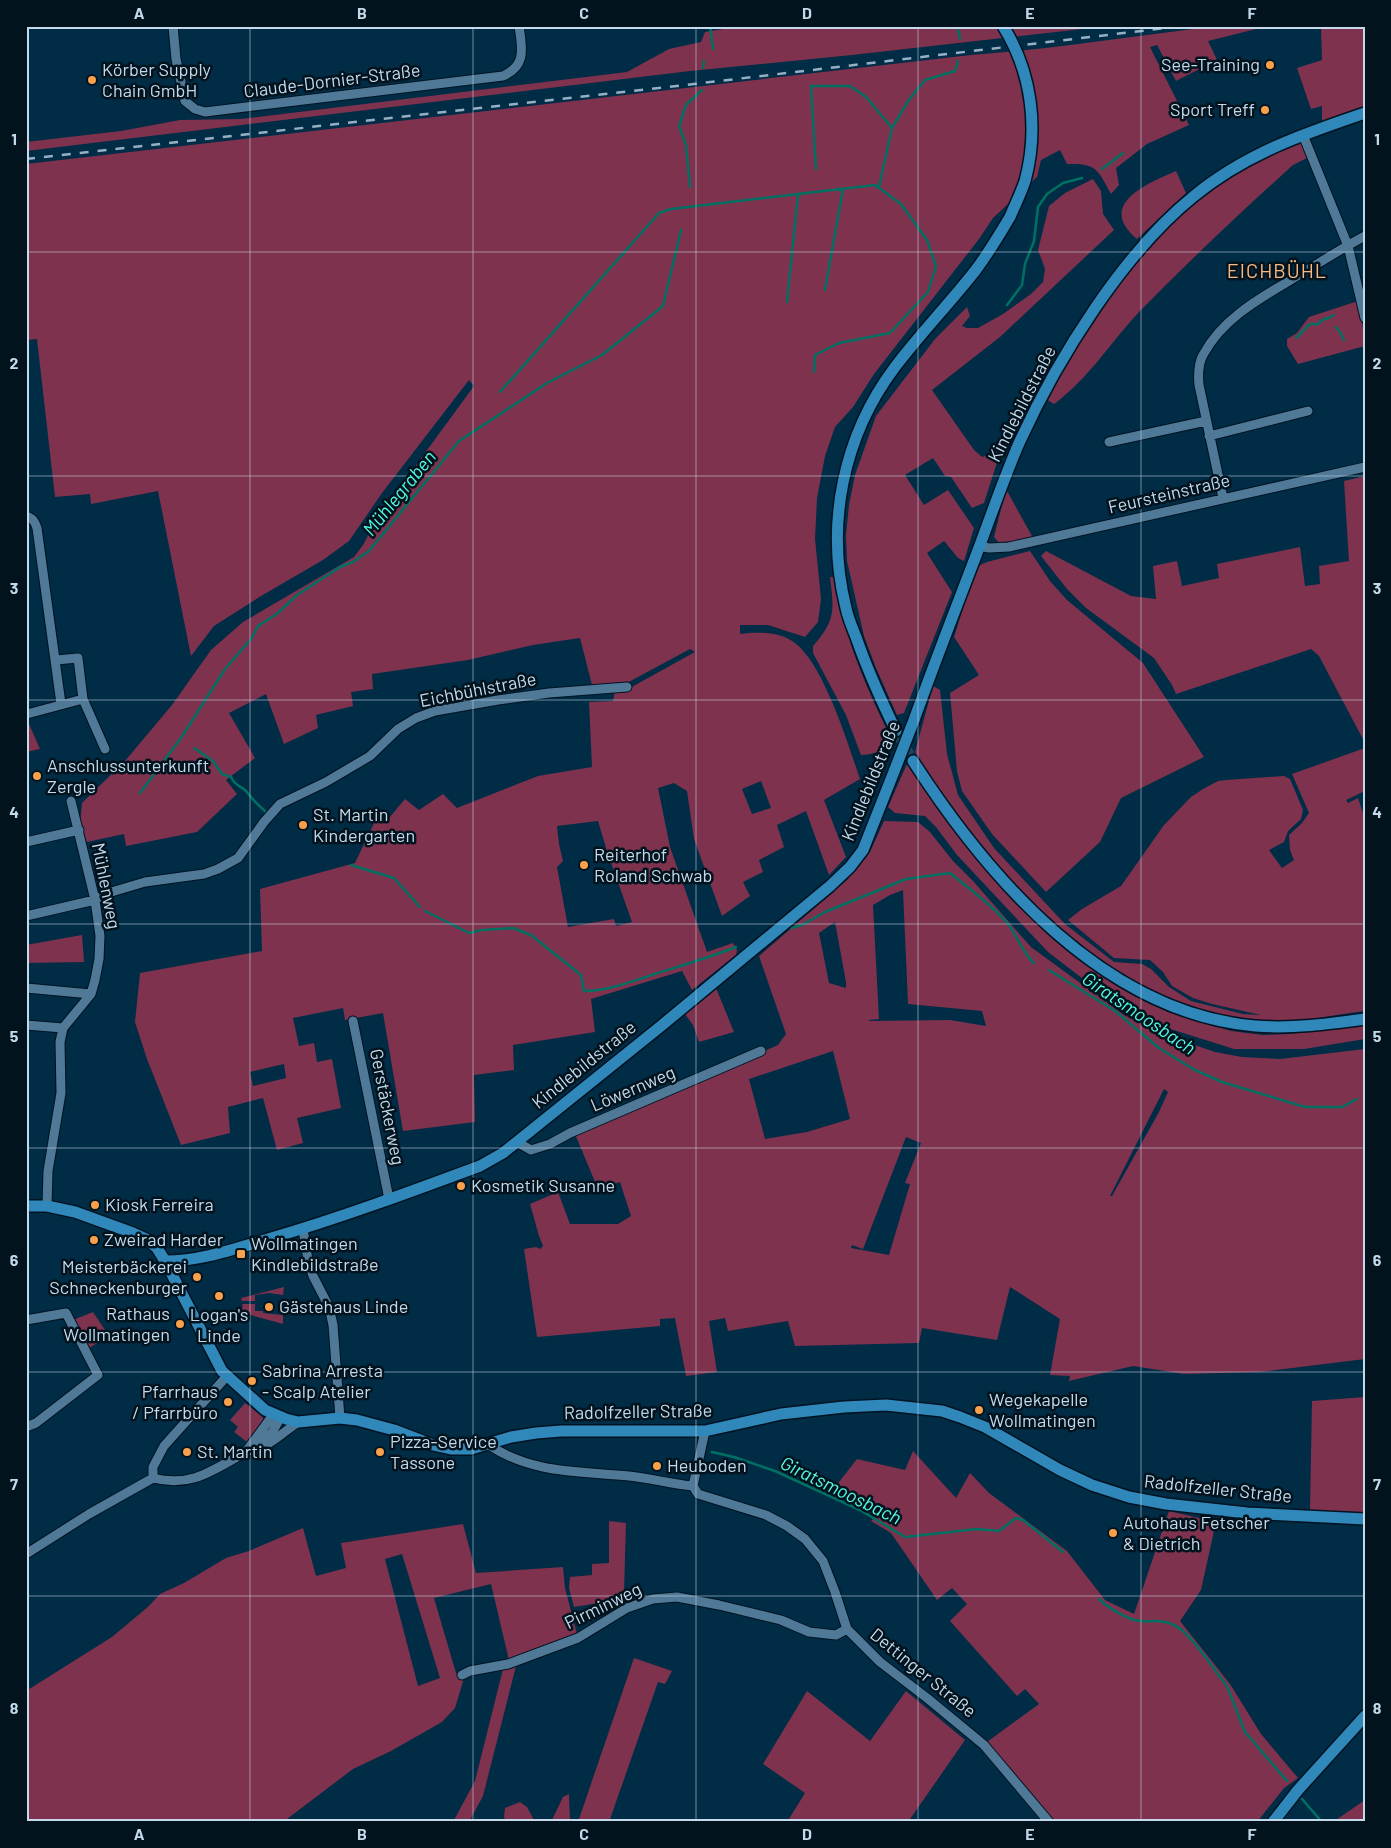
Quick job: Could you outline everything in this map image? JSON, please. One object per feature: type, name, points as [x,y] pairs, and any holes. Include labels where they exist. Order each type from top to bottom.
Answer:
[{"type":"main road","points":[[896,731],[879,697],[846,609],[838,571],[837,530],[840,494],[855,439],[875,398],[894,368],[976,270],[1010,217],[1024,183],[1030,160],[1032,135],[1031,106],[1026,77],[1019,55],[1004,26]]},
{"type":"main road","name":"Kindlebildstraße","points":[[165,1261],[186,1261],[207,1257],[303,1229],[480,1166],[517,1142],[779,929],[850,867],[863,850],[896,769],[945,633],[1006,476],[1040,401],[1092,315],[1138,251],[1172,216],[1208,185],[1261,152],[1303,134],[1365,113]]},
{"type":"main road","points":[[913,760],[945,809],[996,873],[1063,939],[1121,980],[1177,1007],[1216,1020],[1256,1026],[1309,1026],[1365,1019]]},
{"type":"main road","name":"Radolfzeller Straße","points":[[26,1206],[47,1206],[75,1212],[146,1239],[156,1248],[165,1261],[222,1371],[265,1410],[277,1416],[298,1422],[340,1418],[372,1423],[433,1445],[451,1449],[471,1450],[511,1437],[552,1432],[705,1431],[781,1414],[834,1407],[886,1405],[942,1411],[985,1426],[1060,1470],[1092,1485],[1129,1497],[1166,1504],[1247,1513],[1365,1519]]},
{"type":"main road","points":[[1273,1822],[1298,1790],[1365,1716]]},
{"type":"street","name":"Claude-Dornier-Straße","points":[[173,26],[176,59],[185,101],[195,109],[205,112],[503,76],[512,72],[518,66],[522,56],[519,26]]},
{"type":"street","points":[[1303,134],[1348,246],[1365,318]]},
{"type":"street","points":[[1223,498],[1206,421],[1198,372],[1202,356],[1213,339],[1234,317],[1258,300],[1365,236]]},
{"type":"street","points":[[1209,436],[1308,411]]},
{"type":"street","points":[[1109,442],[1206,421]]},
{"type":"street","name":"Feursteinstraße","points":[[980,546],[989,548],[1008,547],[1365,467]]},
{"type":"street","points":[[26,516],[31,518],[38,528],[43,582],[61,704]]},
{"type":"street","points":[[56,660],[78,658],[83,699],[105,749]]},
{"type":"street","name":"Eichbühlstraße","points":[[26,916],[95,900],[108,893],[145,882],[204,874],[224,866],[238,858],[264,822],[280,804],[326,782],[370,756],[398,729],[416,718],[435,711],[498,700],[549,693],[627,687]]},
{"type":"street","points":[[27,714],[83,699]]},
{"type":"street","name":"Mühlenweg","points":[[62,1028],[90,994],[95,980],[100,946],[95,900],[71,801]]},
{"type":"street","points":[[26,842],[79,830]]},
{"type":"street","points":[[26,988],[90,994]]},
{"type":"street","name":"Gerstäckerweg","points":[[353,1021],[389,1199]]},
{"type":"street","points":[[26,1025],[62,1028],[60,1042],[61,1093],[48,1171],[47,1206]]},
{"type":"street","name":"Löwernweg","points":[[517,1142],[531,1150],[550,1144],[570,1133],[761,1051]]},
{"type":"street","points":[[303,1229],[308,1260],[313,1276],[329,1307],[333,1325],[340,1418]]},
{"type":"street","points":[[26,1320],[66,1313],[98,1375],[36,1423],[26,1428]]},
{"type":"street","points":[[153,1478],[153,1467],[164,1446],[228,1376]]},
{"type":"street","points":[[254,1449],[266,1439],[277,1416]]},
{"type":"street","points":[[245,1453],[277,1416]]},
{"type":"street","points":[[26,1554],[89,1514],[153,1478],[164,1481],[191,1480],[208,1474],[245,1453],[266,1445],[298,1422]]},
{"type":"street","points":[[693,1486],[705,1431]]},
{"type":"street","name":"Dettinger Straße","points":[[489,1444],[502,1454],[539,1467],[570,1472],[636,1477],[693,1486],[698,1494],[766,1515],[787,1526],[805,1539],[823,1561],[847,1629],[880,1662],[984,1744],[1049,1822]]},
{"type":"street","name":"Pirminweg","points":[[462,1675],[470,1671],[508,1664],[578,1638],[627,1608],[653,1599],[677,1597],[719,1604],[781,1620],[809,1632],[836,1635],[847,1629]]},
{"type":"shaded area","points":[[741,26],[1109,26],[690,71],[26,151],[26,142],[121,131],[180,120],[241,119],[627,72],[669,49],[701,42],[705,32]]},
{"type":"shaded area","points":[[1216,26],[1268,26],[1208,41],[1217,60],[1176,81],[1157,45],[1150,47],[1189,125],[1147,144],[1116,168],[1119,185],[1111,194],[1103,179],[1095,170],[1085,165],[1067,164],[1060,150],[1041,160],[1037,177],[993,218],[979,239],[874,374],[853,407],[835,427],[825,456],[817,498],[815,539],[821,599],[818,622],[805,637],[768,625],[740,625],[740,634],[775,634],[795,643],[806,654],[825,686],[842,726],[860,779],[824,800],[846,857],[829,875],[806,811],[777,825],[784,847],[759,860],[763,872],[743,882],[750,896],[722,916],[694,839],[687,791],[674,783],[658,788],[670,847],[707,952],[733,943],[737,950],[736,955],[692,990],[682,971],[591,999],[595,1032],[513,1045],[514,1070],[474,1075],[475,1122],[403,1131],[383,1013],[345,1020],[343,1008],[293,1018],[299,1046],[314,1043],[317,1062],[332,1059],[341,1108],[297,1118],[303,1143],[277,1150],[263,1098],[228,1107],[230,1133],[181,1145],[147,1059],[135,1022],[140,973],[262,951],[260,889],[355,863],[376,819],[384,824],[405,799],[419,810],[443,794],[457,808],[538,776],[592,767],[589,702],[613,701],[615,691],[628,689],[695,652],[690,649],[625,684],[592,685],[580,638],[533,645],[468,660],[372,674],[373,689],[351,692],[353,706],[316,715],[318,728],[284,744],[266,694],[229,713],[255,758],[226,780],[237,794],[197,832],[126,846],[124,834],[85,841],[80,824],[82,803],[125,761],[172,705],[211,650],[243,622],[354,557],[363,545],[378,517],[474,386],[469,380],[382,493],[349,541],[323,560],[214,626],[191,656],[158,491],[91,504],[90,494],[55,497],[37,339],[27,340],[26,334],[26,164],[1063,46]],"holes":[[[761,781],[771,808],[752,814],[742,789]],[[598,821],[632,922],[616,926],[614,919],[568,927],[557,867],[563,861],[557,826]],[[284,1064],[286,1078],[253,1086],[250,1072]]]},
{"type":"shaded area","points":[[1321,26],[1365,26],[1365,113],[1325,126],[1322,119],[1322,106],[1311,109],[1297,68],[1322,60]]},
{"type":"shaded area","points":[[1303,135],[1311,156],[1293,165],[1196,256],[1139,312],[1078,383],[1054,404],[1046,399],[1070,349],[1142,246],[1222,176]]},
{"type":"shaded area","points":[[1176,171],[1186,193],[1137,239],[1126,227],[1122,215],[1124,205],[1131,196],[1141,189]]},
{"type":"shaded area","points":[[1093,179],[1101,191],[1103,214],[1114,230],[1000,337],[932,390],[974,450],[982,457],[1001,450],[984,503],[972,508],[951,477],[945,476],[933,458],[905,475],[924,505],[948,490],[974,528],[964,561],[958,558],[944,541],[927,553],[952,592],[904,713],[897,715],[864,636],[847,561],[846,535],[855,475],[876,416],[935,339],[967,307],[970,316],[962,326],[978,328],[1003,314],[1031,294],[1043,282],[1045,269],[1038,250],[1049,206],[1065,193]]},
{"type":"shaded area","points":[[1358,301],[1365,346],[1298,364],[1287,346],[1287,339],[1297,333],[1309,317]]},
{"type":"shaded area","points":[[1365,476],[1365,743],[1319,656],[1311,649],[1176,694],[1154,658],[1086,608],[1067,589],[1041,556],[1046,551],[1131,596],[1156,599],[1153,566],[1177,561],[1182,586],[1219,578],[1217,564],[1300,547],[1305,586],[1320,584],[1319,566],[1349,561],[1344,481]]},
{"type":"shaded area","points":[[1006,489],[1033,538],[1013,543],[999,543],[994,537]]},
{"type":"shaded area","points":[[1030,551],[1050,581],[1067,600],[1143,663],[1204,757],[1121,798],[1100,842],[1046,892],[992,834],[962,791],[957,771],[950,693],[979,675],[954,637],[976,567],[987,562]]},
{"type":"shaded area","points":[[830,577],[834,577],[843,620],[857,662],[893,742],[891,750],[887,746],[875,753],[861,755],[846,715],[813,653],[813,646],[826,629],[832,614]]},
{"type":"shaded area","points":[[933,686],[940,690],[947,754],[958,795],[994,848],[1065,924],[1114,962],[1142,964],[1151,969],[1169,987],[1191,1001],[1243,1014],[1261,1015],[1193,998],[1172,986],[1163,972],[1150,960],[1114,958],[1068,920],[1082,909],[1121,886],[1164,825],[1191,797],[1218,781],[1284,776],[1290,779],[1303,810],[1301,819],[1288,831],[1284,842],[1269,850],[1282,868],[1294,860],[1290,850],[1289,835],[1302,823],[1309,813],[1292,774],[1365,748],[1365,791],[1346,800],[1348,803],[1358,798],[1365,819],[1365,1011],[1308,1020],[1266,1024],[1231,1020],[1189,1009],[1148,991],[1093,956],[1040,910],[993,863],[960,822],[922,764],[915,752]]},
{"type":"shaded area","points":[[26,721],[29,724],[40,749],[26,752]]},
{"type":"shaded area","points":[[907,764],[950,826],[988,873],[1011,896],[1053,936],[1094,969],[1144,1001],[1168,1012],[1231,1031],[1263,1035],[1290,1034],[1365,1025],[1365,1039],[1304,1049],[1234,1049],[1161,1026],[1129,1010],[1087,982],[1048,952],[957,855],[936,827],[925,816],[895,813],[888,807]]},
{"type":"shaded area","points":[[884,821],[918,822],[930,832],[953,861],[1031,947],[1124,1015],[1162,1034],[1215,1052],[1242,1057],[1280,1059],[1365,1049],[1365,1359],[1259,1372],[1184,1374],[1133,1366],[1069,1381],[1070,1376],[1050,1375],[1060,1319],[1010,1287],[997,1340],[922,1328],[919,1343],[795,1346],[788,1321],[728,1331],[725,1318],[709,1321],[717,1372],[686,1376],[675,1318],[660,1319],[660,1326],[537,1337],[524,1249],[536,1247],[540,1249],[543,1246],[530,1204],[558,1192],[570,1224],[618,1224],[631,1216],[620,1182],[598,1189],[575,1134],[778,1045],[786,1034],[759,956],[847,880],[870,852]],"holes":[[[903,890],[908,1004],[982,1011],[986,1026],[950,1020],[869,1021],[879,1019],[873,905]],[[835,922],[846,988],[829,983],[819,933]],[[833,1051],[850,1119],[807,1132],[765,1139],[749,1079]],[[1164,1089],[1168,1092],[1159,1112],[1112,1196],[1110,1196]],[[906,1137],[921,1143],[905,1183],[910,1184],[889,1255],[851,1248],[852,1245],[863,1249]]]},
{"type":"shaded area","points":[[82,935],[84,962],[26,963],[26,945]]},
{"type":"shaded area","points":[[716,988],[734,1032],[699,1042],[693,1025],[685,1014]]},
{"type":"shaded area","points":[[284,1287],[283,1295],[269,1293],[255,1295],[255,1301],[242,1301],[241,1298]]},
{"type":"shaded area","points":[[242,1304],[255,1304],[255,1311],[283,1315],[283,1324],[240,1312],[239,1309],[243,1307]]},
{"type":"shaded area","points":[[93,1312],[109,1336],[89,1348],[73,1320]]},
{"type":"shaded area","points":[[1365,1397],[1365,1514],[1310,1510],[1312,1401]]},
{"type":"shaded area","points":[[245,1403],[262,1416],[264,1422],[247,1442],[234,1432],[238,1427],[230,1420]]},
{"type":"shaded area","points":[[913,1451],[956,1498],[970,1473],[989,1493],[1067,1551],[1105,1600],[1134,1614],[1169,1511],[1216,1522],[1201,1590],[1180,1621],[1230,1684],[1261,1734],[1298,1778],[1284,1788],[1257,1822],[1053,1822],[987,1742],[1039,1704],[1025,1689],[1017,1696],[950,1621],[967,1604],[952,1588],[937,1600],[891,1533],[871,1521],[876,1516],[832,1491],[857,1459],[905,1470]]},
{"type":"shaded area","points":[[609,1521],[626,1523],[624,1592],[616,1600],[574,1607],[569,1588],[570,1577],[592,1575],[592,1564],[609,1563]]},
{"type":"shaded area","points":[[463,1524],[476,1573],[563,1567],[565,1588],[578,1638],[508,1664],[508,1656],[491,1584],[434,1598],[456,1673],[464,1678],[455,1708],[442,1722],[391,1751],[353,1769],[283,1822],[26,1822],[26,1691],[112,1637],[149,1606],[160,1594],[184,1583],[226,1558],[249,1551],[303,1528],[316,1576],[346,1568],[341,1543]],"holes":[[[402,1554],[440,1678],[418,1686],[385,1559]]]},
{"type":"shaded area","points":[[634,1658],[672,1671],[665,1684],[658,1682],[609,1822],[578,1822]]},
{"type":"shaded area","points":[[516,1666],[483,1796],[469,1822],[453,1822],[475,1781],[503,1669]]},
{"type":"shaded area","points":[[807,1691],[870,1741],[906,1691],[965,1740],[908,1822],[787,1822],[805,1793],[763,1764]]},
{"type":"shaded area","points":[[569,1794],[570,1822],[551,1822],[563,1797]]},
{"type":"shaded area","points":[[1365,1800],[1365,1822],[1333,1822]]},
{"type":"shaded area","points":[[520,1802],[527,1807],[535,1822],[506,1822],[504,1817],[505,1808]]},
{"type":"waterway","name":"Mühlegraben","points":[[710,26],[713,49]]},
{"type":"waterway","points":[[958,26],[960,39]]},
{"type":"waterway","name":"Mühlegraben","points":[[703,68],[704,61]]},
{"type":"waterway","points":[[879,187],[892,128],[908,101],[925,80],[955,71],[958,61]]},
{"type":"waterway","points":[[816,169],[811,86],[850,86],[866,97],[892,128]]},
{"type":"waterway","name":"Mühlegraben","points":[[690,187],[686,145],[679,126],[686,105],[702,90]]},
{"type":"waterway","points":[[1102,169],[1123,153]]},
{"type":"waterway","points":[[1007,305],[1022,285],[1025,264],[1034,241],[1038,207],[1047,194],[1063,183],[1082,178]]},
{"type":"waterway","points":[[500,392],[659,213],[671,209],[875,185],[901,204],[927,240],[936,266],[928,292],[890,333],[839,343],[815,355],[814,372]]},
{"type":"waterway","points":[[825,290],[843,189]]},
{"type":"waterway","points":[[787,302],[798,195]]},
{"type":"waterway","name":"Mühlegraben","points":[[140,793],[181,738],[225,669],[251,639],[258,626],[278,613],[297,595],[369,551],[459,441],[547,383],[602,355],[663,306],[681,230]]},
{"type":"waterway","points":[[1296,338],[1310,324],[1318,324],[1325,318],[1327,319],[1334,315]]},
{"type":"waterway","points":[[1336,327],[1344,340]]},
{"type":"waterway","name":"Giratsmoosbach","points":[[194,748],[213,761],[222,774],[231,777],[267,813]]},
{"type":"waterway","name":"Giratsmoosbach","points":[[351,865],[394,878],[420,907]]},
{"type":"waterway","name":"Giratsmoosbach","points":[[791,928],[802,925],[825,912],[906,879],[950,873],[1002,917],[1034,963]]},
{"type":"waterway","name":"Giratsmoosbach","points":[[425,911],[469,933],[482,930],[513,928],[531,935],[581,975],[584,991],[618,986],[736,947]]},
{"type":"waterway","name":"Giratsmoosbach","points":[[1049,970],[1115,1011],[1159,1048],[1193,1069],[1222,1082],[1305,1107],[1342,1107],[1357,1099]]},
{"type":"waterway","name":"Giratsmoosbach","points":[[712,1452],[734,1457],[775,1471],[860,1510],[905,1537],[977,1529],[999,1531],[1016,1518],[1023,1520],[1063,1552]]},
{"type":"waterway","name":"Giratsmoosbach","points":[[1099,1599],[1124,1616],[1140,1621],[1170,1623],[1186,1634],[1227,1686],[1245,1732],[1287,1781]]},
{"type":"waterway","name":"Giratsmoosbach","points":[[1302,1799],[1322,1822]]},
{"type":"tunnel","points":[[896,731],[913,761]]},
{"type":"railway","points":[[26,159],[694,84],[1183,26]]},
{"type":"place","name":"See-Training","points":[[1270,65]]},
{"type":"place","name":"Körber Supply Chain GmbH","points":[[92,80]]},
{"type":"place","name":"Sport Treff","points":[[1265,110]]},
{"type":"place","name":"Anschlussunterkunft Zergle","points":[[37,776]]},
{"type":"place","name":"St. Martin Kindergarten","points":[[303,825]]},
{"type":"place","name":"Reiterhof Roland Schwab","points":[[584,865]]},
{"type":"place","name":"Kosmetik Susanne","points":[[461,1186]]},
{"type":"place","name":"Kiosk Ferreira","points":[[95,1205]]},
{"type":"place","name":"Zweirad Harder","points":[[94,1240]]},
{"type":"place","name":"Wollmatingen Kindlebildstraße","points":[[241,1254]]},
{"type":"place","name":"Meisterbäckerei Schneckenburger","points":[[197,1277]]},
{"type":"place","name":"Logan's Linde","points":[[219,1296]]},
{"type":"place","name":"Gästehaus Linde","points":[[269,1307]]},
{"type":"place","name":"Rathaus Wollmatingen","points":[[180,1324]]},
{"type":"place","name":"Sabrina Arresta - Scalp Atelier","points":[[252,1381]]},
{"type":"place","name":"Pfarrhaus / Pfarrbüro","points":[[228,1402]]},
{"type":"place","name":"Wegekapelle Wollmatingen","points":[[979,1410]]},
{"type":"place","name":"St. Martin","points":[[187,1452]]},
{"type":"place","name":"Pizza-Service Tassone","points":[[380,1452]]},
{"type":"place","name":"Heuboden","points":[[657,1466]]},
{"type":"place","name":"Autohaus Fetscher & Dietrich","points":[[1113,1533]]},
{"type":"district","name":"EICHBÜHL","points":[[1277,271]]}]
